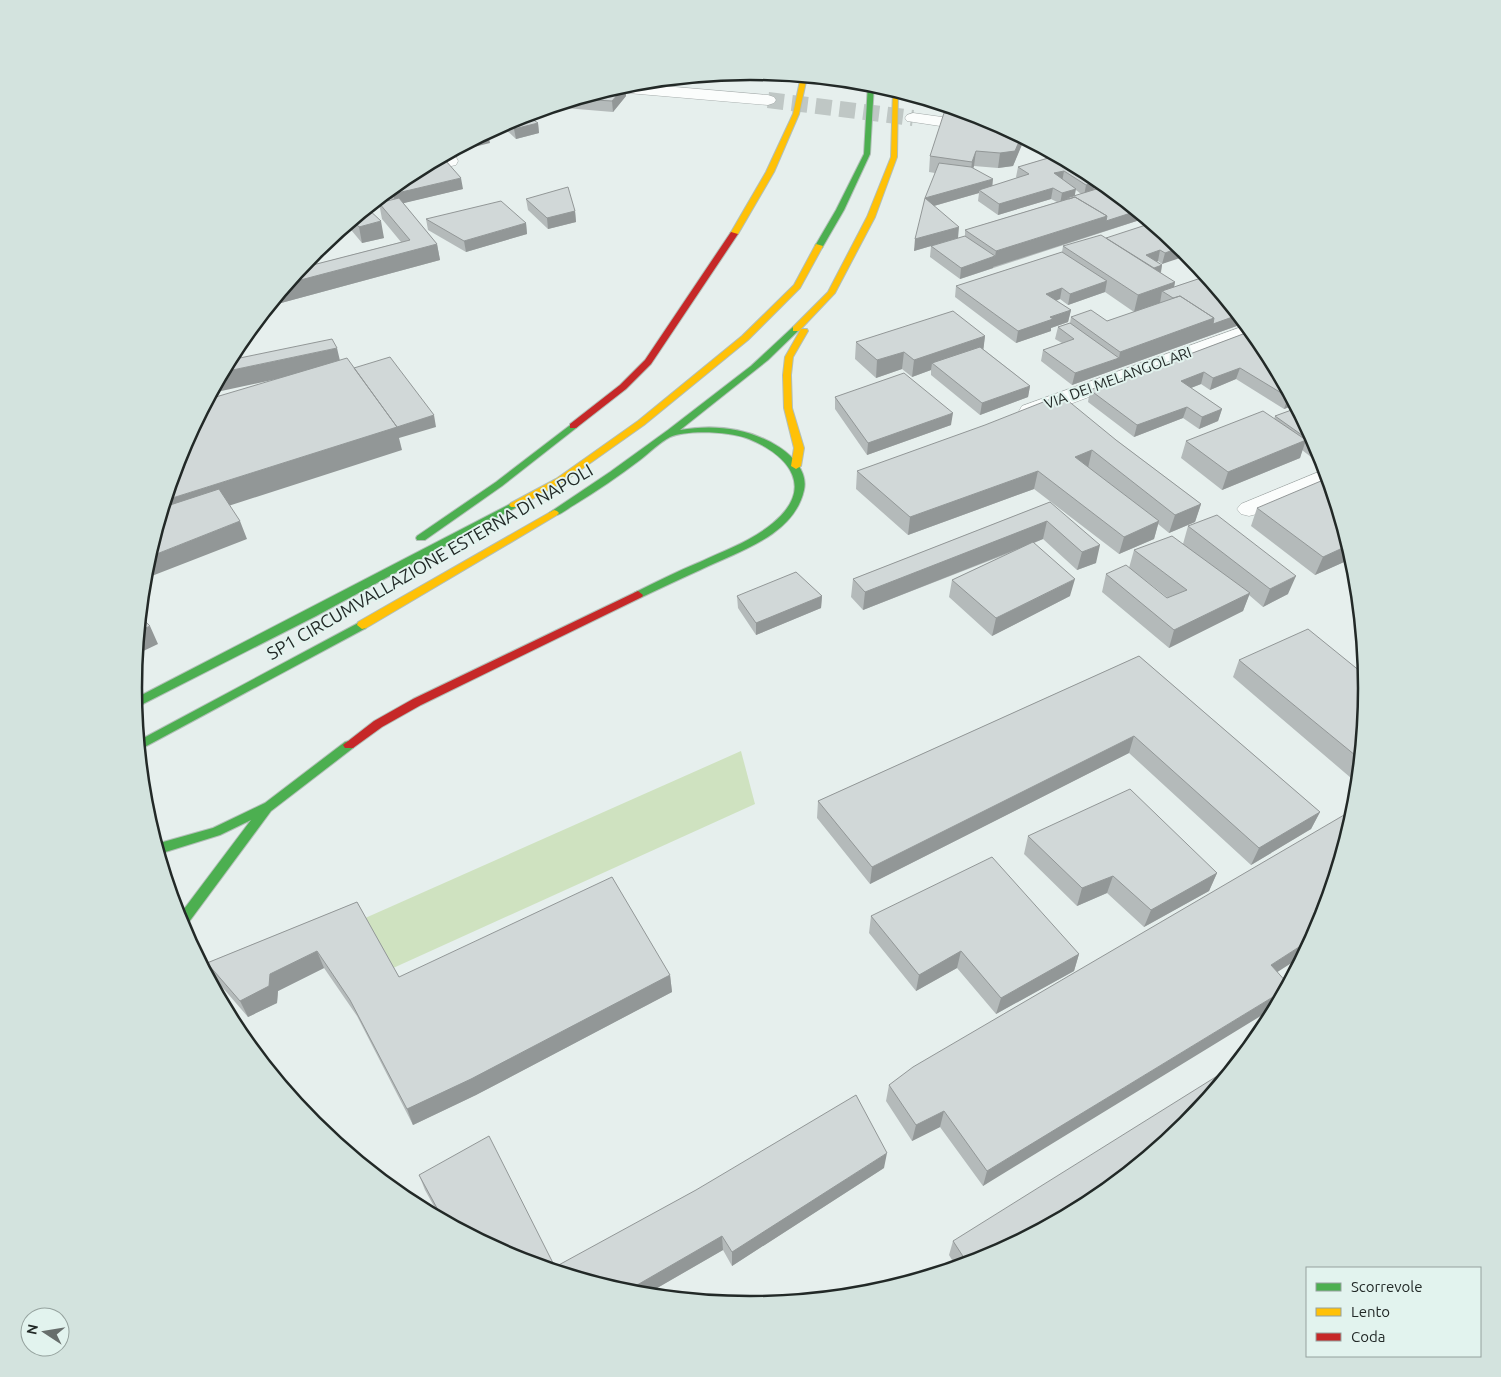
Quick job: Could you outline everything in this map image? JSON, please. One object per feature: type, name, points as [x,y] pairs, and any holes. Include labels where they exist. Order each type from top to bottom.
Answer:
[{"type":"highway","points":[[312,613],[506,478],[623,386],[648,362],[723,253],[770,172],[796,114],[803,82]]},
{"type":"highway","name":"SP1 CIRCUMVALLAZIONE ESTERNA DI NAPOLI","points":[[142,700],[312,613],[559,481],[641,423],[745,338],[797,286],[840,210],[867,154],[870,92]]},
{"type":"highway","name":"SP1 CIRCUMVALLAZIONE ESTERNA DI NAPOLI","points":[[145,743],[344,636],[580,498],[669,434],[778,348],[831,293],[871,217],[894,157],[896,98]]},
{"type":"highway","points":[[796,466],[798,448],[788,408],[786,375],[789,357],[800,340],[811,313]]},
{"type":"highway","points":[[163,847],[216,832],[269,806],[378,724],[417,702],[511,655],[750,542],[777,525],[793,507],[801,491],[801,480],[796,466],[784,453],[754,438],[730,430],[700,428],[669,434]]},
{"type":"highway","points":[[186,916],[269,806]]},
{"type":"street","points":[[643,90],[768,100]]},
{"type":"street","points":[[912,118],[989,129]]},
{"type":"street","name":"VIA DEI MELANGOLARI","points":[[1011,417],[1244,333]]},
{"type":"street","points":[[1249,509],[1321,478]]},
{"type":"green space","points":[[741,751],[755,804],[391,969],[363,919]]},
{"type":"building","points":[[617,96],[612,101],[597,100]]},
{"type":"building","points":[[944,113],[983,126],[1019,142],[1015,151],[1000,153],[976,151],[972,162],[930,156]]},
{"type":"building","points":[[534,120],[538,123],[514,129]]},
{"type":"building","points":[[1048,158],[1090,184],[1086,185],[1064,171],[1054,173],[1076,189],[1062,193],[1053,188],[999,204],[979,190],[1029,174],[1018,167]]},
{"type":"building","points":[[447,162],[461,178],[398,193]]},
{"type":"building","points":[[939,163],[971,167],[993,179],[925,198]]},
{"type":"building","points":[[568,187],[575,211],[547,218],[526,199]]},
{"type":"building","points":[[1097,189],[1130,213],[1106,221],[1107,216],[1075,197],[1067,198]]},
{"type":"building","points":[[1075,197],[1107,216],[996,251],[965,230]]},
{"type":"building","points":[[399,198],[437,244],[299,280],[314,265],[410,240],[381,205],[387,201]]},
{"type":"building","points":[[925,198],[959,227],[915,239]]},
{"type":"building","points":[[501,201],[526,223],[464,241],[426,219]]},
{"type":"building","points":[[372,213],[381,221],[359,227],[357,225]]},
{"type":"building","points":[[1145,225],[1173,250],[1165,253],[1160,250],[1146,255],[1162,265],[1154,268],[1106,238]]},
{"type":"building","points":[[1101,235],[1175,282],[1138,295],[1063,246]]},
{"type":"building","points":[[965,236],[995,256],[961,268],[931,246]]},
{"type":"building","points":[[1062,252],[1107,281],[1070,294],[1062,288],[1046,294],[1071,310],[1050,317],[1053,319],[1018,331],[956,286]]},
{"type":"building","points":[[1200,278],[1232,317],[1213,324],[1214,318],[1180,296],[1173,298],[1162,291]]},
{"type":"building","points":[[1180,296],[1214,318],[1120,352],[1071,317],[1091,310],[1107,321]]},
{"type":"building","points":[[953,311],[985,336],[914,360],[904,352],[877,360],[856,342]]},
{"type":"building","points":[[1070,323],[1119,358],[1075,373],[1043,350],[1074,339],[1058,327]]},
{"type":"building","points":[[1244,334],[1282,393],[1240,368],[1213,378],[1204,372],[1181,381],[1222,409],[1202,417],[1187,407],[1137,425],[1090,390]]},
{"type":"building","points":[[332,339],[337,348],[233,370],[240,358]]},
{"type":"building","points":[[980,347],[1030,386],[982,403],[932,363]]},
{"type":"building","points":[[390,357],[434,415],[397,427],[354,368]]},
{"type":"building","points":[[347,358],[397,427],[173,498],[188,456],[217,397]]},
{"type":"building","points":[[904,373],[953,413],[868,443],[835,397]]},
{"type":"building","points":[[1061,395],[1116,440],[1201,504],[1175,515],[1092,450],[1075,457],[1159,521],[1124,537],[1038,471],[910,517],[857,471],[985,425]]},
{"type":"building","points":[[1291,410],[1304,437],[1275,416]]},
{"type":"building","points":[[1263,411],[1306,440],[1228,472],[1186,441]]},
{"type":"building","points":[[1322,480],[1342,548],[1323,557],[1257,508]]},
{"type":"building","points":[[219,489],[240,521],[158,554],[171,505]]},
{"type":"building","points":[[1050,502],[1100,545],[1082,552],[1047,521],[865,592],[853,579]]},
{"type":"building","points":[[1217,515],[1296,576],[1270,589],[1188,526]]},
{"type":"building","points":[[1172,536],[1250,593],[1174,630],[1106,574],[1126,565],[1167,598],[1187,590],[1134,550]]},
{"type":"building","points":[[1033,542],[1075,579],[996,618],[952,580]]},
{"type":"building","points":[[796,572],[822,596],[756,623],[737,596]]},
{"type":"building","points":[[1308,629],[1359,670],[1358,728],[1355,755],[1239,660]]},
{"type":"building","points":[[1139,656],[1320,812],[1259,848],[1134,736],[872,867],[818,801]]},
{"type":"building","points":[[1130,789],[1217,873],[1151,910],[1113,876],[1082,888],[1028,836]]},
{"type":"building","points":[[1345,814],[1327,884],[1302,945],[1271,965],[1284,980],[1276,995],[987,1171],[944,1111],[916,1125],[889,1085],[913,1067]]},
{"type":"building","points":[[992,857],[1079,954],[1001,998],[961,951],[919,975],[871,916]]},
{"type":"building","points":[[612,877],[670,975],[471,1079],[407,1109],[350,1000],[317,951],[270,974],[269,986],[240,1001],[208,963],[357,902],[399,977]]},
{"type":"building","points":[[1221,1073],[1181,1119],[1152,1146],[1089,1194],[1020,1234],[964,1258],[953,1241]]},
{"type":"building","points":[[856,1095],[887,1153],[732,1252],[722,1236],[636,1286],[557,1266],[696,1190]]},
{"type":"building","points":[[489,1136],[554,1265],[481,1234],[438,1210],[419,1175]]},
{"type":"tunnel","points":[[768,100],[913,118]]},
{"type":"traffic: fast","points":[[819,246],[840,210],[867,154],[870,92]]},
{"type":"traffic: fast","points":[[554,513],[614,474],[671,432],[754,368],[796,329]]},
{"type":"traffic: fast","points":[[421,538],[499,484],[573,426]]},
{"type":"traffic: fast","points":[[638,595],[747,544],[762,535],[788,514],[796,501],[800,487],[799,475],[793,464],[774,448],[762,441],[724,430],[699,430],[672,434]]},
{"type":"traffic: fast","points":[[142,700],[312,613],[514,505]]},
{"type":"traffic: fast","points":[[145,743],[362,625]]},
{"type":"traffic: fast","points":[[163,847],[216,832],[269,806],[349,745]]},
{"type":"traffic: fast","points":[[186,917],[265,811]]},
{"type":"traffic: slow","points":[[734,234],[770,172],[796,114],[803,82]]},
{"type":"traffic: slow","points":[[796,329],[831,293],[871,217],[894,157],[895,98]]},
{"type":"traffic: slow","points":[[514,505],[559,481],[641,423],[745,338],[797,286],[819,246]]},
{"type":"traffic: slow","points":[[796,466],[799,448],[788,408],[787,375],[789,357],[804,331]]},
{"type":"traffic: slow","points":[[362,625],[554,513]]},
{"type":"traffic: jam","points":[[573,426],[623,387],[648,362],[734,234]]},
{"type":"traffic: jam","points":[[349,745],[378,724],[417,702],[638,595]]}]
